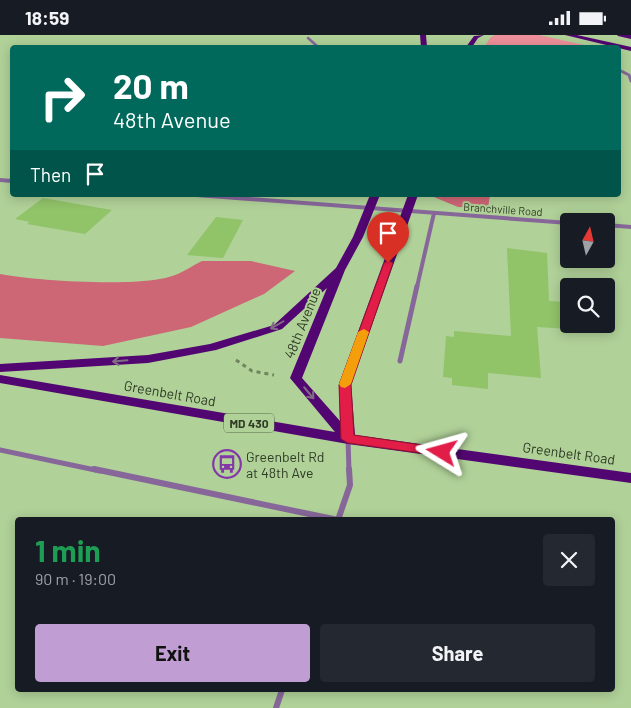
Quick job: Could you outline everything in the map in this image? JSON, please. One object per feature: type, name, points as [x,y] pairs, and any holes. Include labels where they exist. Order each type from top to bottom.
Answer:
[{"type":"main road","points":[[470,45],[476,37],[481,35]]},
{"type":"main road","points":[[620,35],[631,37]]},
{"type":"main road","points":[[566,36],[606,45]]},
{"type":"main road","points":[[566,36],[608,45]]},
{"type":"main road","name":"48th Avenue","points":[[348,439],[296,378],[340,270],[358,237],[374,197]]},
{"type":"main road","points":[[348,439],[345,385],[412,197]]},
{"type":"main road","points":[[0,368],[58,367],[148,359],[212,347],[278,327],[340,270]]},
{"type":"main road","name":"Greenbelt Road","points":[[0,379],[348,439],[631,478]]},
{"type":"street","points":[[621,71],[630,75],[631,81]]},
{"type":"street","name":"Branchville Road","points":[[223,197],[560,222]]},
{"type":"street","points":[[400,361],[434,213]]},
{"type":"street","points":[[615,226],[631,227]]},
{"type":"street","points":[[339,517],[350,485],[348,439]]},
{"type":"street","points":[[0,450],[324,517]]},
{"type":"street","points":[[276,708],[281,692]]},
{"type":"lane","points":[[308,39],[317,45]]},
{"type":"path","points":[[233,358],[252,371],[274,375]]},
{"type":"shaded area","points":[[495,35],[539,35],[584,45],[485,45],[491,37]]},
{"type":"shaded area","points":[[434,197],[490,197],[488,208],[458,207]]},
{"type":"shaded area","points":[[202,261],[251,261],[295,271],[264,294],[191,327],[103,346],[0,338],[0,274],[63,281],[139,281],[175,275]]},
{"type":"building","points":[[43,198],[112,210],[85,234],[27,224],[30,222],[15,219]]},
{"type":"building","points":[[216,217],[243,220],[223,258],[187,255]]},
{"type":"building","points":[[507,248],[547,253],[549,301],[560,302],[560,328],[537,327],[541,378],[488,373],[488,389],[452,385],[452,378],[443,377],[446,336],[454,337],[454,331],[511,336]]},
{"type":"slow traffic","points":[[345,384],[364,332]]},
{"type":"place","name":"Greenbelt Rd at 48th Ave","points":[[227,464]]},
{"type":"route","points":[[388,263],[345,385],[348,439],[442,452]]}]
